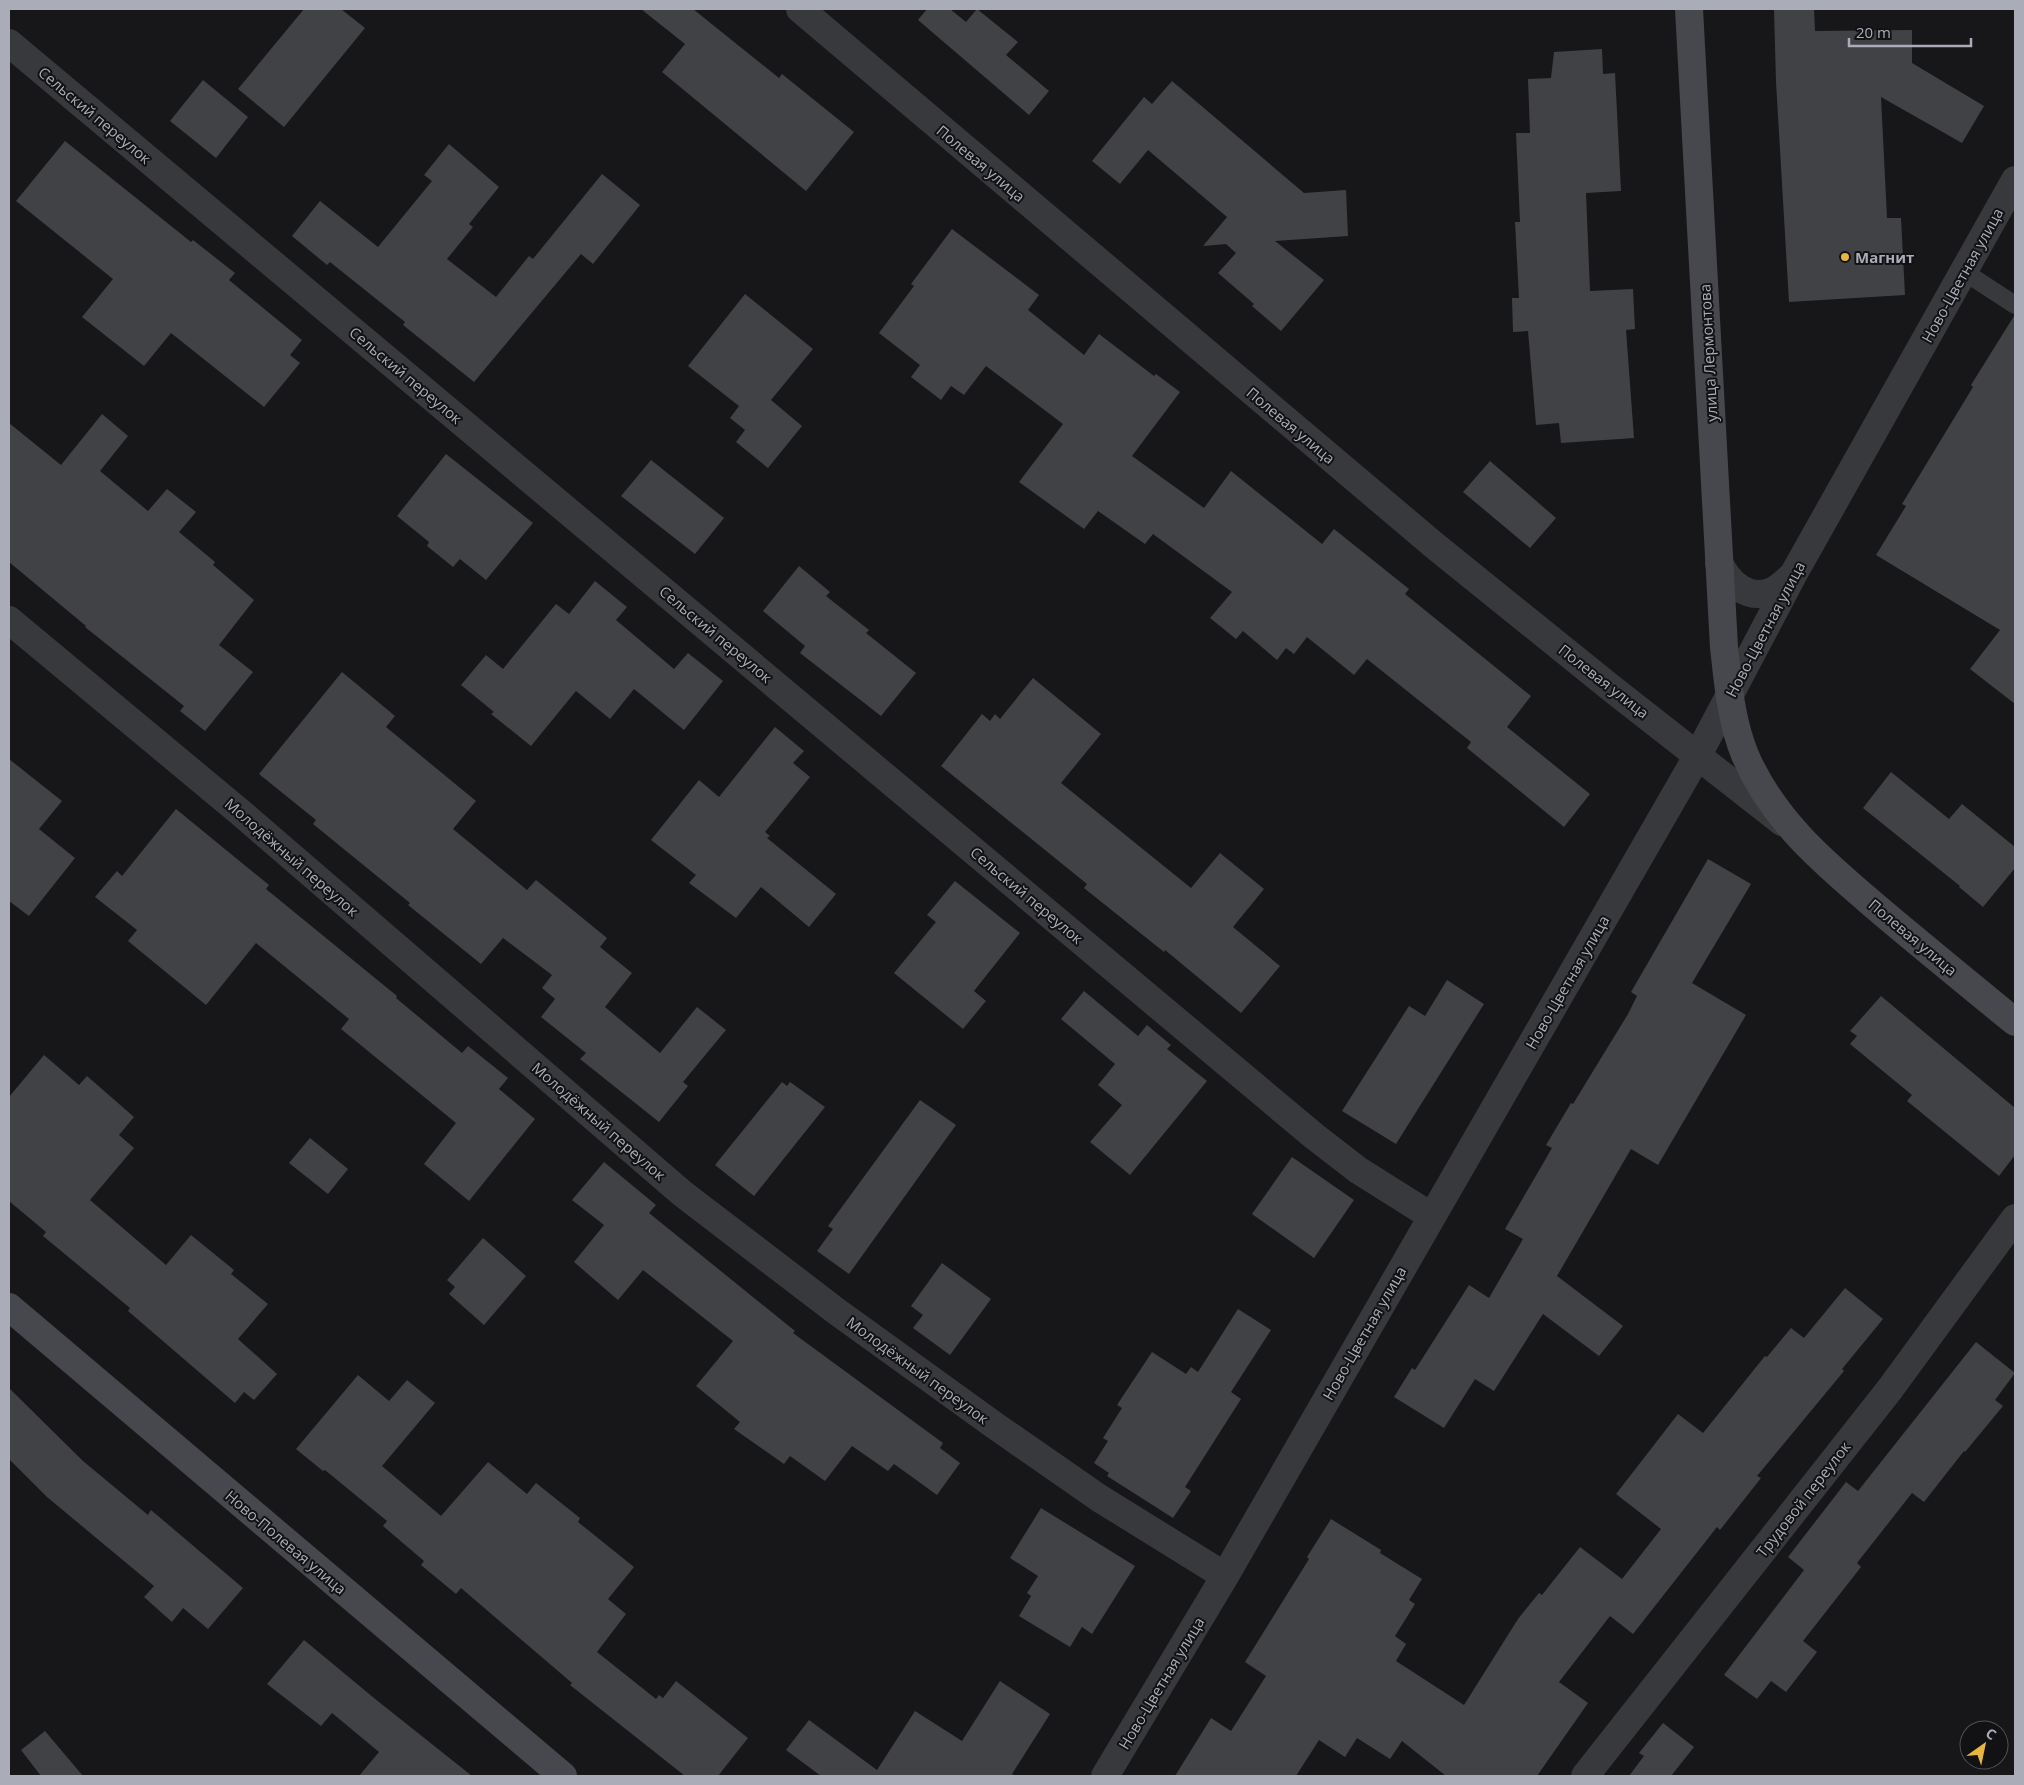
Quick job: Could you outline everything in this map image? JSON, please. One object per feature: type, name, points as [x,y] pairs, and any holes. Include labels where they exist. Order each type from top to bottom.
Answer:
[{"type":"main road","name":"улица Лермонтова","points":[[1689,9],[1719,564],[1724,647],[1730,696]]},
{"type":"main road","name":"Полевая улица","points":[[1730,696],[1736,728],[1746,755],[1759,782],[1791,829],[1832,870],[2015,1022]]},
{"type":"main road","name":"Ново-Полевая улица","points":[[9,1307],[562,1776]]},
{"type":"street","name":"Полевая улица","points":[[800,9],[1435,546],[1611,688],[1791,829]]},
{"type":"street","name":"Сельский переулок","points":[[9,43],[1314,1136],[1358,1170],[1431,1216]]},
{"type":"street","name":"Ново-Цветная улица","points":[[1105,1776],[1225,1576],[1698,755],[1793,575],[2015,180]]},
{"type":"street","points":[[1719,564],[1726,577],[1734,585],[1746,592],[1759,594],[1771,592],[1793,575]]},
{"type":"street","name":"Молодёжный переулок","points":[[9,620],[241,812],[683,1194],[836,1311],[994,1425],[1099,1498],[1225,1576]]},
{"type":"street","name":"Трудовой переулок","points":[[1585,1776],[1890,1389],[2015,1218]]},
{"type":"lane","points":[[1963,271],[2015,305]]},
{"type":"building","points":[[304,9],[341,9],[365,28],[284,127],[238,89]]},
{"type":"building","points":[[641,9],[693,9],[779,78],[782,74],[854,132],[806,191],[662,72],[685,44]]},
{"type":"building","points":[[927,9],[950,9],[966,22],[977,9],[1018,42],[1006,55],[1049,91],[1029,115],[918,20]]},
{"type":"building","points":[[1774,9],[1814,9],[1815,31],[1912,30],[1912,63],[1984,106],[1962,143],[1881,97],[1887,218],[1901,218],[1905,295],[1789,302],[1776,82]]},
{"type":"building","points":[[1602,49],[1603,74],[1615,73],[1621,191],[1586,193],[1590,291],[1633,289],[1635,329],[1626,330],[1634,438],[1561,443],[1559,423],[1536,425],[1528,331],[1513,332],[1512,298],[1519,298],[1515,222],[1520,222],[1516,133],[1530,133],[1528,79],[1551,78],[1554,52]]},
{"type":"building","points":[[203,80],[248,117],[216,158],[170,121]]},
{"type":"building","points":[[1172,81],[1304,193],[1346,190],[1348,236],[1275,241],[1324,280],[1281,331],[1252,306],[1254,304],[1218,273],[1236,253],[1226,244],[1203,246],[1227,217],[1148,150],[1120,184],[1092,161],[1144,97],[1152,104]]},
{"type":"building","points":[[65,141],[191,242],[193,240],[235,273],[229,280],[302,340],[290,355],[300,363],[264,407],[171,333],[144,366],[82,317],[113,279],[16,201]]},
{"type":"building","points":[[449,144],[499,187],[469,224],[473,227],[447,259],[496,297],[529,256],[533,259],[602,174],[640,205],[593,264],[581,254],[474,382],[403,325],[405,322],[330,262],[327,265],[292,236],[320,201],[378,247],[432,181],[424,175]]},
{"type":"building","points":[[952,229],[1039,295],[1028,310],[1084,355],[1099,334],[1154,376],[1156,374],[1180,392],[1132,456],[1204,508],[1231,471],[1322,544],[1334,529],[1409,589],[1405,594],[1531,696],[1507,727],[1590,794],[1564,827],[1467,748],[1471,742],[1367,659],[1354,675],[1307,637],[1294,654],[1286,648],[1277,660],[1243,631],[1236,639],[1210,618],[1232,592],[1153,534],[1145,544],[1098,511],[1084,529],[1019,482],[1063,424],[986,366],[964,395],[951,386],[941,400],[911,377],[920,365],[879,333],[914,286],[911,284]]},
{"type":"building","points":[[745,294],[813,349],[771,400],[802,426],[768,468],[736,442],[745,430],[730,418],[739,406],[688,366]]},
{"type":"building","points":[[2014,316],[2015,704],[1970,669],[2000,630],[1876,555],[1906,506],[1902,504],[1973,387],[1971,385]]},
{"type":"building","points":[[102,414],[128,436],[100,471],[148,511],[167,489],[196,512],[179,532],[215,562],[213,565],[254,600],[219,645],[253,672],[205,731],[180,711],[184,706],[85,627],[9,562],[9,423],[61,465]]},
{"type":"building","points":[[446,454],[533,523],[486,580],[460,559],[453,567],[427,546],[429,542],[397,516]]},
{"type":"building","points":[[651,460],[724,518],[695,554],[621,496]]},
{"type":"building","points":[[1490,461],[1556,518],[1530,548],[1463,492]]},
{"type":"building","points":[[799,566],[830,592],[826,596],[869,630],[866,633],[916,673],[881,716],[800,653],[805,646],[763,611]]},
{"type":"building","points":[[595,581],[627,607],[616,620],[674,669],[688,653],[723,681],[684,730],[634,689],[610,719],[576,691],[531,746],[491,714],[494,712],[461,685],[486,655],[503,669],[556,604],[569,614]]},
{"type":"building","points":[[342,672],[395,716],[386,727],[476,801],[453,829],[527,890],[536,880],[607,938],[600,947],[632,973],[605,1007],[660,1053],[697,1007],[726,1030],[683,1082],[688,1086],[659,1122],[580,1059],[586,1053],[541,1017],[555,999],[542,988],[552,975],[503,938],[481,964],[313,824],[316,820],[259,774]]},
{"type":"building","points":[[1033,678],[1101,734],[1061,783],[1191,888],[1220,853],[1264,889],[1233,927],[1280,966],[1241,1013],[1165,950],[1164,952],[1084,888],[1087,884],[941,766],[982,714],[990,721],[995,714],[1000,719]]},
{"type":"building","points":[[775,727],[804,751],[793,763],[810,777],[765,832],[770,836],[767,838],[836,894],[809,927],[761,887],[736,918],[689,883],[696,875],[651,840],[699,780],[719,797]]},
{"type":"building","points":[[9,759],[62,801],[39,829],[75,858],[29,916],[9,901]]},
{"type":"building","points":[[1891,772],[1949,819],[1962,804],[2015,847],[2015,868],[1983,907],[1960,886],[1863,808]]},
{"type":"building","points":[[176,809],[269,885],[266,889],[397,996],[396,998],[462,1053],[468,1046],[508,1078],[499,1089],[535,1119],[469,1201],[424,1164],[456,1123],[341,1029],[349,1019],[256,943],[206,1005],[128,941],[137,930],[95,897],[117,871],[122,876]]},
{"type":"building","points":[[1708,859],[1751,884],[1692,983],[1746,1015],[1658,1165],[1631,1149],[1557,1276],[1623,1326],[1599,1356],[1543,1314],[1494,1391],[1475,1379],[1444,1428],[1394,1397],[1412,1368],[1415,1370],[1469,1285],[1489,1298],[1523,1239],[1505,1229],[1552,1148],[1546,1145],[1628,1014],[1637,996],[1631,992]]},
{"type":"building","points":[[955,881],[1020,933],[974,991],[986,1001],[963,1029],[894,973],[936,922],[927,915]]},
{"type":"building","points":[[1447,980],[1484,1004],[1396,1144],[1342,1111],[1409,1006],[1425,1016]]},
{"type":"building","points":[[1084,991],[1138,1036],[1147,1025],[1171,1045],[1167,1049],[1207,1081],[1130,1175],[1090,1142],[1122,1105],[1098,1085],[1115,1064],[1061,1019]]},
{"type":"building","points":[[1881,996],[2015,1108],[2015,1155],[1999,1176],[1907,1101],[1912,1095],[1850,1044],[1857,1036],[1850,1031]]},
{"type":"building","points":[[44,1055],[79,1085],[87,1076],[134,1117],[119,1135],[134,1148],[90,1200],[166,1265],[191,1235],[234,1270],[231,1274],[268,1304],[238,1339],[277,1374],[254,1400],[244,1392],[235,1403],[128,1311],[130,1308],[43,1236],[46,1232],[9,1201],[9,1097]]},
{"type":"building","points":[[782,1082],[787,1086],[790,1082],[825,1107],[754,1196],[715,1165]]},
{"type":"building","points":[[920,1100],[956,1125],[849,1274],[817,1251],[833,1229],[828,1226]]},
{"type":"building","points":[[310,1138],[348,1169],[328,1194],[289,1163]]},
{"type":"building","points":[[1292,1157],[1354,1200],[1314,1258],[1252,1214]]},
{"type":"building","points":[[604,1162],[656,1205],[649,1213],[795,1331],[793,1333],[943,1443],[940,1448],[960,1463],[937,1495],[894,1464],[888,1471],[852,1446],[825,1481],[790,1456],[784,1464],[734,1429],[740,1422],[696,1386],[733,1341],[643,1270],[618,1300],[574,1262],[604,1225],[572,1200]]},
{"type":"building","points":[[483,1238],[526,1276],[484,1325],[449,1294],[455,1287],[447,1280]]},
{"type":"building","points":[[942,1263],[991,1299],[950,1355],[913,1328],[923,1315],[911,1306]]},
{"type":"building","points":[[1845,1288],[1883,1319],[1842,1369],[1844,1371],[1757,1476],[1761,1478],[1720,1530],[1717,1527],[1633,1634],[1610,1616],[1559,1682],[1588,1703],[1537,1776],[1446,1776],[1402,1741],[1390,1759],[1357,1738],[1345,1757],[1319,1740],[1296,1776],[1175,1776],[1211,1718],[1231,1731],[1266,1676],[1245,1662],[1309,1559],[1307,1557],[1331,1519],[1381,1550],[1380,1553],[1422,1579],[1409,1600],[1415,1604],[1395,1636],[1406,1644],[1396,1661],[1464,1705],[1518,1619],[1539,1593],[1542,1595],[1580,1547],[1622,1579],[1661,1529],[1616,1494],[1678,1414],[1703,1433],[1765,1356],[1767,1357],[1791,1328],[1804,1338]]},
{"type":"building","points":[[1238,1309],[1271,1330],[1231,1392],[1241,1399],[1185,1487],[1191,1491],[1173,1518],[1107,1476],[1109,1473],[1094,1463],[1108,1441],[1103,1438],[1122,1408],[1117,1405],[1152,1352],[1186,1374],[1191,1367],[1198,1372]]},
{"type":"building","points":[[1976,1342],[2015,1373],[1995,1400],[2003,1406],[1964,1451],[1924,1502],[1912,1493],[1857,1563],[1861,1567],[1803,1641],[1817,1652],[1786,1692],[1771,1681],[1757,1699],[1724,1675],[1804,1570],[1788,1557],[1846,1482],[1858,1491]]},
{"type":"building","points":[[358,1375],[389,1401],[407,1380],[435,1403],[382,1466],[441,1516],[488,1462],[527,1494],[536,1483],[580,1518],[578,1522],[634,1567],[608,1599],[626,1614],[597,1652],[656,1699],[659,1695],[663,1698],[676,1681],[748,1738],[718,1776],[685,1776],[570,1685],[572,1683],[461,1588],[456,1594],[421,1565],[424,1561],[383,1526],[387,1521],[325,1470],[323,1471],[296,1449]]},
{"type":"building","points":[[9,1388],[83,1461],[148,1515],[151,1510],[243,1588],[208,1629],[183,1608],[172,1622],[144,1597],[154,1586],[47,1497],[9,1459]]},
{"type":"building","points":[[1041,1508],[1135,1566],[1092,1634],[1082,1627],[1070,1647],[1019,1616],[1031,1596],[1027,1593],[1038,1576],[1010,1558]]},
{"type":"building","points":[[304,1640],[472,1776],[359,1776],[379,1752],[332,1713],[321,1726],[267,1684]]},
{"type":"building","points":[[1000,1681],[1050,1714],[1012,1774],[1015,1776],[821,1776],[786,1750],[809,1720],[877,1770],[915,1711],[962,1741]]},
{"type":"building","points":[[1663,1723],[1694,1747],[1671,1776],[1629,1776],[1644,1756],[1639,1753]]},
{"type":"building","points":[[45,1731],[83,1776],[41,1776],[21,1750]]},
{"type":"place","name":"Магнит","points":[[1845,257]]}]
